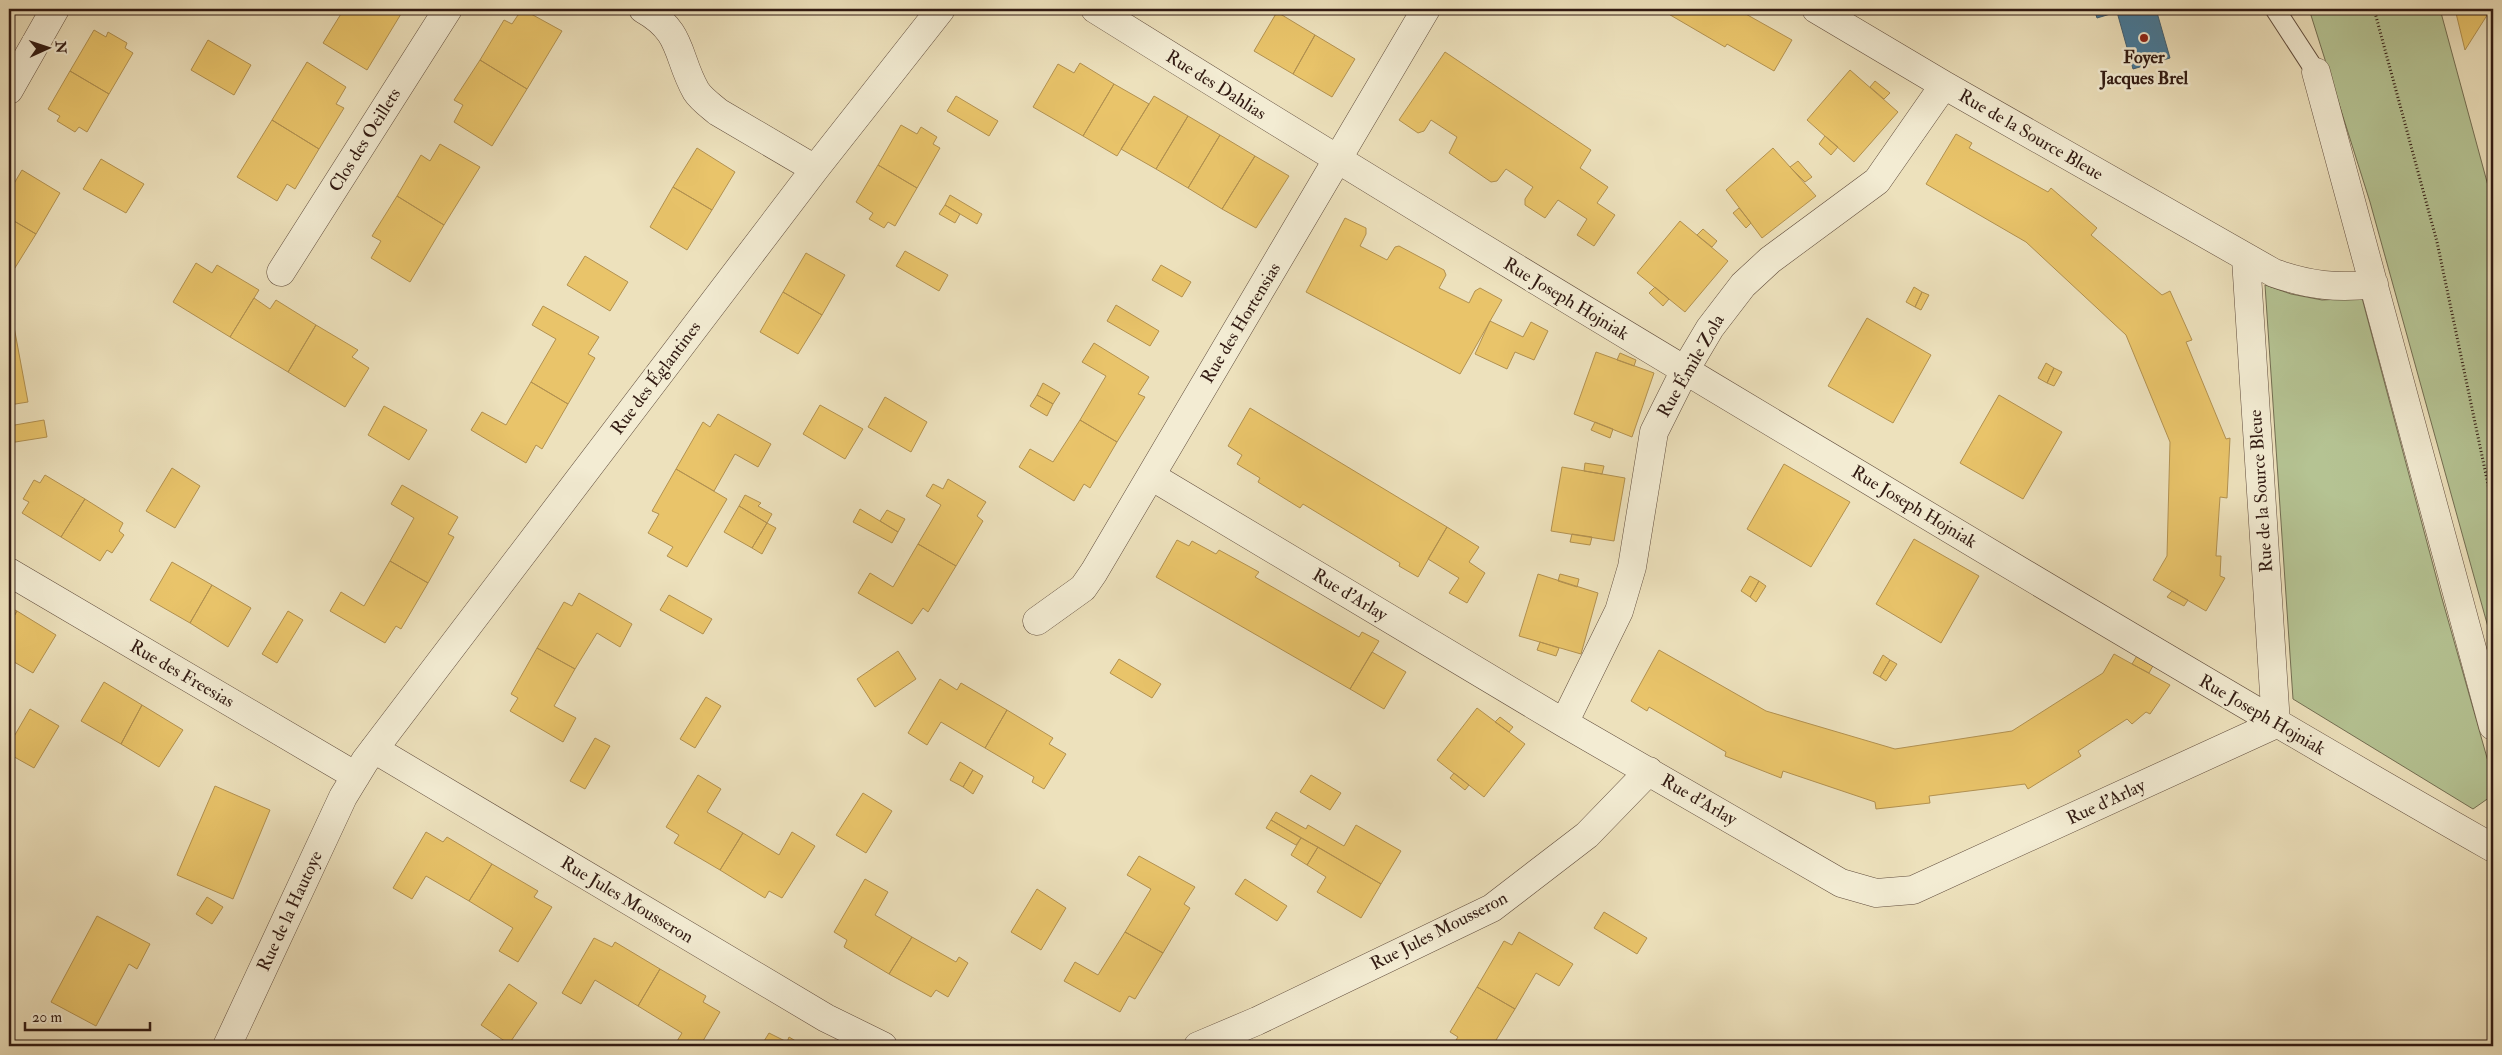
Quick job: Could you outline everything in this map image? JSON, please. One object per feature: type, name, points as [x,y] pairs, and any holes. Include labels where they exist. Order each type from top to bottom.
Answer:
[{"type":"street","points":[[9,90],[55,9]]},
{"type":"street","name":"Clos des Oeillets","points":[[281,272],[448,9]]},
{"type":"street","points":[[644,9],[658,17],[669,28],[678,44],[696,90],[706,102],[718,112],[815,169]]},
{"type":"street","name":"Rue des Églantines","points":[[356,776],[374,749],[815,169],[941,9]]},
{"type":"street","name":"Rue des Dahlias","points":[[1095,9],[1338,161]]},
{"type":"street","name":"Rue des Hortensias","points":[[1037,621],[1083,588],[1338,161],[1426,9]]},
{"type":"street","name":"Rue de la Source Bleue","points":[[1816,9],[1944,85],[2274,273],[2301,283],[2350,287],[2374,284]]},
{"type":"street","points":[[2316,72],[2493,726]]},
{"type":"street","name":"Rue Émile Zola","points":[[1564,723],[1619,612],[1632,567],[1654,432],[1685,370],[1710,328],[1743,285],[1770,260],[1877,181],[1944,85]]},
{"type":"street","name":"Rue Joseph Hojniak","points":[[1338,161],[2276,724],[2493,848]]},
{"type":"street","name":"Rue de la Source Bleue","points":[[2246,258],[2276,724]]},
{"type":"street","name":"Rue d'Arlay","points":[[1151,476],[1564,723],[1841,883],[1858,890],[1893,894],[1913,890],[2276,724]]},
{"type":"street","name":"Rue des Freesias","points":[[9,572],[356,776]]},
{"type":"street","name":"Rue Jules Mousseron","points":[[374,749],[826,1018],[883,1046]]},
{"type":"street","name":"Rue Jules Mousseron","points":[[1198,1046],[1257,1021],[1492,908],[1587,835],[1650,771]]},
{"type":"street","name":"Rue de la Hautoye","points":[[227,1046],[344,797],[356,776]]},
{"type":"lane","points":[[2274,9],[2316,72]]},
{"type":"path","points":[[2374,9],[2437,242],[2493,508]]},
{"type":"green space","points":[[2309,9],[2440,9],[2493,204],[2493,645],[2370,202]]},
{"type":"green space","points":[[2265,285],[2291,294],[2322,300],[2362,298],[2441,595],[2493,779],[2493,795],[2473,809],[2293,699]]},
{"type":"building: Homes","points":[[344,9],[404,9],[367,70],[323,43]]},
{"type":"building: Homes","points":[[522,9],[562,31],[527,89],[480,60],[504,20],[512,24]]},
{"type":"building: Homes","points":[[1660,9],[1747,9],[1744,13],[1792,40],[1774,71],[1727,44],[1725,47]]},
{"type":"building: Homes","points":[[2455,9],[2491,9],[2465,50]]},
{"type":"building: Homes","points":[[1277,12],[1315,35],[1293,74],[1254,51]]},
{"type":"building: Homes","points":[[94,30],[106,37],[108,32],[127,43],[125,48],[133,53],[109,94],[70,71]]},
{"type":"building: Homes","points":[[1315,35],[1355,59],[1332,97],[1293,74]]},
{"type":"building: Homes","points":[[208,40],[251,65],[234,95],[191,70]]},
{"type":"building: Homes","points":[[1445,52],[1591,150],[1580,168],[1608,187],[1597,203],[1615,215],[1594,246],[1577,235],[1587,219],[1558,200],[1545,218],[1525,205],[1525,199],[1533,187],[1506,169],[1497,181],[1491,182],[1449,153],[1457,137],[1431,120],[1424,131],[1418,133],[1399,120]]},
{"type":"building: Homes","points":[[480,60],[527,89],[492,146],[454,122],[463,105],[454,100]]},
{"type":"building: Homes","points":[[307,62],[346,87],[336,104],[344,108],[319,149],[272,120]]},
{"type":"building: Homes","points":[[1080,63],[1114,84],[1083,136],[1033,107],[1058,64],[1074,73]]},
{"type":"building: Homes","points":[[1850,70],[1898,112],[1854,162],[1807,120]]},
{"type":"building: Homes","points":[[70,71],[109,94],[87,132],[79,127],[75,132],[57,121],[60,116],[48,109]]},
{"type":"building: Homes","points":[[1875,81],[1890,93],[1884,99],[1870,87]]},
{"type":"building: Homes","points":[[1114,84],[1149,104],[1117,156],[1083,136]]},
{"type":"building: Homes","points":[[956,96],[998,121],[989,136],[947,111]]},
{"type":"building: Homes","points":[[1154,96],[1188,116],[1156,169],[1121,149]]},
{"type":"building: Homes","points":[[1188,116],[1220,135],[1188,188],[1156,169]]},
{"type":"building: Homes","points":[[272,120],[319,149],[295,189],[287,184],[277,201],[237,177]]},
{"type":"building: Homes","points":[[901,125],[917,134],[921,127],[937,137],[933,144],[940,148],[917,188],[878,165]]},
{"type":"building: Homes","points":[[1956,134],[1972,143],[1969,148],[2048,192],[2051,188],[2097,228],[2091,235],[2162,295],[2170,291],[2192,340],[2186,342],[2226,439],[2230,438],[2227,498],[2220,497],[2216,556],[2221,556],[2220,576],[2225,578],[2206,611],[2153,580],[2167,556],[2170,442],[2126,335],[2026,242],[1926,184]]},
{"type":"building: Homes","points":[[1220,135],[1255,156],[1222,209],[1188,188]]},
{"type":"building: Homes","points":[[1825,136],[1838,147],[1831,155],[1819,144]]},
{"type":"building: Homes","points":[[440,144],[480,167],[444,225],[397,196],[421,155],[430,161]]},
{"type":"building: Homes","points":[[697,148],[735,172],[712,210],[673,187]]},
{"type":"building: Homes","points":[[1773,148],[1816,196],[1762,238],[1726,190]]},
{"type":"building: Homes","points":[[1255,156],[1289,176],[1256,228],[1222,209]]},
{"type":"building: Homes","points":[[101,159],[144,184],[126,213],[83,189]]},
{"type":"building: Homes","points":[[1798,161],[1812,177],[1805,182],[1790,167]]},
{"type":"building: Homes","points":[[878,165],[917,188],[895,226],[888,222],[884,228],[869,219],[873,213],[856,202]]},
{"type":"building: Homes","points":[[22,170],[60,193],[36,234],[9,218],[9,192]]},
{"type":"building: Homes","points":[[673,187],[712,210],[687,250],[650,227]]},
{"type":"building: Homes","points":[[950,195],[982,214],[977,224],[945,205]]},
{"type":"building: Homes","points":[[397,196],[444,225],[410,282],[371,258],[381,241],[372,236]]},
{"type":"building: Homes","points":[[945,205],[960,214],[955,223],[939,214]]},
{"type":"building: Homes","points":[[1739,208],[1751,223],[1746,228],[1733,213]]},
{"type":"building: Homes","points":[[9,218],[36,234],[13,271],[9,268]]},
{"type":"building: Homes","points":[[1345,218],[1366,228],[1366,234],[1360,246],[1387,260],[1395,247],[1399,246],[1444,270],[1446,275],[1439,288],[1469,303],[1475,291],[1480,288],[1502,300],[1460,374],[1306,292]]},
{"type":"building: Homes","points":[[1680,221],[1728,261],[1685,312],[1637,273]]},
{"type":"building: Homes","points":[[1703,229],[1717,241],[1712,247],[1697,235]]},
{"type":"building: Homes","points":[[905,251],[948,275],[939,291],[896,266]]},
{"type":"building: Homes","points":[[806,253],[845,275],[822,315],[783,292]]},
{"type":"building: Homes","points":[[585,256],[628,282],[610,311],[567,285]]},
{"type":"building: Homes","points":[[196,263],[212,273],[217,265],[259,290],[230,337],[173,302]]},
{"type":"building: Homes","points":[[1161,265],[1191,282],[1182,297],[1152,280]]},
{"type":"building: Homes","points":[[1655,287],[1669,299],[1663,306],[1649,293]]},
{"type":"building: Homes","points":[[1914,287],[1922,292],[1915,307],[1906,302]]},
{"type":"building: Homes","points":[[783,292],[822,315],[798,354],[760,332]]},
{"type":"building: Homes","points":[[1922,292],[1929,295],[1921,310],[1915,307]]},
{"type":"building: Homes","points":[[254,298],[270,309],[276,300],[316,325],[288,372],[230,337]]},
{"type":"building: Homes","points":[[1116,305],[1159,331],[1150,346],[1107,321]]},
{"type":"building: Homes","points":[[543,306],[599,337],[588,354],[595,358],[568,404],[531,382],[556,339],[532,325]]},
{"type":"building: Homes","points":[[9,316],[12,316],[28,402],[9,405]]},
{"type":"building: Homes","points":[[1867,318],[1931,355],[1893,423],[1828,386]]},
{"type":"building: Homes","points":[[1490,321],[1523,337],[1531,322],[1548,331],[1534,360],[1515,352],[1507,369],[1475,354]]},
{"type":"building: Homes","points":[[316,325],[358,350],[352,357],[369,368],[345,407],[288,372]]},
{"type":"building: Homes","points":[[1094,343],[1149,377],[1138,394],[1145,397],[1117,442],[1080,420],[1106,376],[1082,362]]},
{"type":"building: Homes","points":[[1596,352],[1654,373],[1632,437],[1574,414]]},
{"type":"building: Homes","points":[[1620,353],[1636,360],[1634,366],[1617,360]]},
{"type":"building: Homes","points":[[2046,363],[2054,368],[2047,383],[2038,378]]},
{"type":"building: Homes","points":[[2054,368],[2062,372],[2054,386],[2047,383]]},
{"type":"building: Homes","points":[[531,382],[568,404],[542,449],[536,445],[526,463],[471,430],[482,412],[506,425]]},
{"type":"building: Homes","points":[[1043,383],[1060,393],[1053,404],[1037,395]]},
{"type":"building: Homes","points":[[1037,395],[1053,404],[1047,416],[1030,406]]},
{"type":"building: Homes","points":[[1999,395],[2062,432],[2023,499],[1960,463]]},
{"type":"building: Homes","points":[[885,397],[927,422],[911,452],[868,427]]},
{"type":"building: Homes","points":[[820,405],[863,429],[845,459],[803,434]]},
{"type":"building: Homes","points":[[384,406],[427,430],[409,460],[368,435]]},
{"type":"building: Homes","points":[[1250,408],[1447,527],[1418,577],[1399,566],[1400,563],[1303,504],[1300,508],[1258,482],[1260,478],[1237,464],[1242,455],[1228,446]]},
{"type":"building: Homes","points":[[718,414],[771,444],[758,467],[735,454],[714,491],[676,469],[703,422],[710,427]]},
{"type":"building: Homes","points":[[44,420],[47,437],[9,443],[9,426]]},
{"type":"building: Homes","points":[[1080,420],[1117,442],[1090,488],[1084,484],[1074,501],[1019,467],[1030,449],[1053,462]]},
{"type":"building: Homes","points":[[1595,422],[1613,429],[1610,438],[1591,430]]},
{"type":"building: Homes","points":[[1585,463],[1604,466],[1602,474],[1584,471]]},
{"type":"building: Homes","points":[[1784,464],[1850,502],[1811,567],[1747,529]]},
{"type":"building: Homes","points":[[1562,467],[1625,478],[1614,541],[1551,531]]},
{"type":"building: Homes","points":[[172,468],[200,486],[175,528],[146,511]]},
{"type":"building: Homes","points":[[676,469],[727,499],[687,567],[667,556],[673,547],[648,533],[659,514],[652,511]]},
{"type":"building: Homes","points":[[45,475],[85,499],[61,537],[22,513],[29,502],[23,499],[34,480],[40,483]]},
{"type":"building: Homes","points":[[948,479],[986,502],[977,516],[983,521],[956,566],[918,544],[941,505],[926,496],[933,484],[943,489]]},
{"type":"building: Homes","points":[[402,485],[458,517],[448,534],[454,537],[428,583],[390,561],[414,518],[391,504]]},
{"type":"building: Homes","points":[[745,495],[761,503],[758,506],[772,514],[767,523],[739,506]]},
{"type":"building: Homes","points":[[85,499],[123,523],[119,531],[124,535],[112,553],[107,550],[100,561],[61,537]]},
{"type":"building: Homes","points":[[739,506],[767,523],[752,548],[724,532]]},
{"type":"building: Homes","points":[[860,509],[898,532],[892,543],[853,522]]},
{"type":"building: Homes","points":[[887,510],[905,519],[898,532],[880,521]]},
{"type":"building: Homes","points":[[767,523],[776,528],[762,554],[752,548]]},
{"type":"building: Homes","points":[[1447,527],[1479,547],[1469,562],[1485,573],[1467,603],[1449,593],[1459,578],[1428,559]]},
{"type":"building: Homes","points":[[1572,534],[1592,537],[1590,545],[1570,542]]},
{"type":"building: Homes","points":[[1914,539],[1979,576],[1941,643],[1876,604]]},
{"type":"building: Homes","points":[[1177,540],[1189,546],[1192,541],[1216,554],[1219,550],[1259,572],[1255,577],[1359,637],[1362,632],[1379,641],[1350,689],[1156,577]]},
{"type":"building: Homes","points":[[918,544],[956,566],[928,612],[923,608],[912,624],[858,593],[870,573],[893,587]]},
{"type":"building: Homes","points":[[390,561],[428,583],[401,629],[396,626],[385,643],[330,611],[341,592],[364,606]]},
{"type":"building: Homes","points":[[172,562],[212,585],[190,623],[150,600]]},
{"type":"building: Homes","points":[[1538,574],[1598,593],[1581,654],[1519,636]]},
{"type":"building: Homes","points":[[1560,574],[1579,579],[1577,587],[1558,581]]},
{"type":"building: Homes","points":[[1750,576],[1759,581],[1750,597],[1741,591]]},
{"type":"building: Homes","points":[[1759,581],[1766,586],[1756,602],[1750,597]]},
{"type":"building: Homes","points":[[212,585],[251,608],[228,647],[190,623]]},
{"type":"building: Homes","points":[[2172,591],[2188,600],[2184,606],[2167,597]]},
{"type":"building: Homes","points":[[579,593],[632,624],[620,647],[597,633],[575,669],[537,648],[564,602],[572,606]]},
{"type":"building: Homes","points":[[669,595],[712,619],[703,634],[660,610]]},
{"type":"building: Homes","points":[[9,607],[17,611],[9,625]]},
{"type":"building: Homes","points":[[17,611],[56,635],[33,673],[9,659],[9,625]]},
{"type":"building: Homes","points":[[288,611],[303,620],[277,663],[262,654]]},
{"type":"building: Homes","points":[[1540,642],[1559,648],[1556,656],[1537,650]]},
{"type":"building: Homes","points":[[537,648],[575,669],[554,706],[576,718],[563,742],[510,711],[518,698],[511,694]]},
{"type":"building: Homes","points":[[1659,650],[1766,711],[1895,749],[2012,731],[2103,673],[2114,654],[2170,685],[2150,714],[2146,712],[2132,724],[2127,719],[2078,751],[2081,756],[2028,789],[2025,784],[1929,796],[1930,803],[1876,809],[1875,802],[1783,771],[1781,778],[1725,756],[1726,752],[1649,707],[1647,711],[1631,701]]},
{"type":"building: Homes","points":[[898,651],[916,679],[875,707],[857,679]]},
{"type":"building: Homes","points":[[1372,652],[1406,672],[1384,709],[1350,689]]},
{"type":"building: Homes","points":[[2138,654],[2154,664],[2149,673],[2132,664]]},
{"type":"building: Homes","points":[[1883,655],[1890,660],[1880,677],[1873,673]]},
{"type":"building: Homes","points":[[1119,659],[1161,684],[1152,698],[1110,673]]},
{"type":"building: Homes","points":[[1890,660],[1897,664],[1886,681],[1880,677]]},
{"type":"building: Homes","points":[[940,679],[957,690],[961,683],[1007,710],[985,748],[941,722],[927,745],[908,733]]},
{"type":"building: Homes","points":[[104,682],[142,705],[121,744],[81,721]]},
{"type":"building: Homes","points":[[706,697],[721,706],[695,748],[680,739]]},
{"type":"building: Homes","points":[[142,705],[183,730],[159,767],[121,744]]},
{"type":"building: Homes","points":[[1477,708],[1525,744],[1484,797],[1437,760]]},
{"type":"building: Homes","points":[[30,709],[59,726],[34,768],[9,754],[9,745]]},
{"type":"building: Homes","points":[[1007,710],[1053,738],[1049,744],[1066,754],[1044,789],[1032,782],[1034,777],[985,748]]},
{"type":"building: Homes","points":[[1500,717],[1513,727],[1509,732],[1495,722]]},
{"type":"building: Homes","points":[[595,738],[610,746],[585,789],[570,781]]},
{"type":"building: Homes","points":[[960,762],[973,770],[963,787],[950,780]]},
{"type":"building: Homes","points":[[973,770],[983,776],[973,794],[963,787]]},
{"type":"building: Homes","points":[[1454,773],[1469,785],[1465,790],[1450,778]]},
{"type":"building: Homes","points":[[698,775],[721,789],[707,812],[743,833],[720,870],[674,843],[679,835],[666,827]]},
{"type":"building: Homes","points":[[1311,775],[1341,793],[1330,810],[1300,792]]},
{"type":"building: Homes","points":[[215,786],[270,810],[233,899],[177,875]]},
{"type":"building: Homes","points":[[863,793],[892,811],[866,853],[836,835]]},
{"type":"building: Homes","points":[[1276,812],[1306,829],[1308,825],[1344,846],[1356,825],[1401,851],[1381,884],[1271,820]]},
{"type":"building: Homes","points":[[1271,820],[1301,838],[1296,845],[1266,828]]},
{"type":"building: Homes","points":[[426,832],[443,842],[447,837],[492,864],[469,901],[426,876],[412,899],[393,888]]},
{"type":"building: Homes","points":[[792,832],[815,846],[782,898],[769,891],[765,898],[720,870],[743,833],[779,855]]},
{"type":"building: Homes","points":[[1301,838],[1318,847],[1307,865],[1291,855]]},
{"type":"building: Homes","points":[[1318,847],[1381,884],[1361,918],[1317,892],[1326,877],[1307,865]]},
{"type":"building: Homes","points":[[1139,856],[1195,887],[1184,904],[1190,908],[1163,953],[1125,932],[1151,889],[1127,875]]},
{"type":"building: Homes","points":[[492,864],[538,891],[534,897],[552,907],[518,962],[499,951],[513,928],[469,901]]},
{"type":"building: Homes","points":[[865,879],[888,892],[875,915],[912,937],[889,974],[844,947],[847,940],[834,932]]},
{"type":"building: Homes","points":[[1245,879],[1287,906],[1277,921],[1235,894]]},
{"type":"building: Homes","points":[[1037,889],[1066,908],[1041,950],[1011,932]]},
{"type":"building: Homes","points":[[207,897],[223,907],[212,924],[196,914]]},
{"type":"building: Homes","points":[[1604,912],[1647,938],[1637,954],[1594,928]]},
{"type":"building: Homes","points":[[97,916],[150,944],[137,969],[129,964],[96,1026],[51,1002]]},
{"type":"building: Homes","points":[[1125,932],[1163,953],[1135,999],[1129,996],[1120,1012],[1064,981],[1075,962],[1098,975]]},
{"type":"building: Homes","points":[[1519,932],[1573,964],[1559,986],[1536,973],[1515,1009],[1477,987],[1504,941],[1512,945]]},
{"type":"building: Homes","points":[[912,937],[956,962],[959,957],[968,963],[948,997],[936,990],[931,997],[889,974]]},
{"type":"building: Homes","points":[[594,938],[612,947],[615,942],[660,969],[638,1006],[595,980],[581,1004],[562,993]]},
{"type":"building: Homes","points":[[660,969],[706,996],[703,1002],[720,1012],[700,1046],[674,1046],[682,1033],[638,1006]]},
{"type":"building: Homes","points":[[509,984],[537,1003],[509,1044],[481,1025]]},
{"type":"building: Homes","points":[[1477,987],[1515,1009],[1493,1045],[1495,1046],[1452,1046],[1458,1037],[1450,1032]]},
{"type":"building: Homes","points":[[769,1033],[787,1042],[789,1037],[804,1046],[761,1046]]},
{"type":"building: Public","name":"Foyer Jacques Brel","points":[[2094,9],[2156,9],[2170,58],[2133,69],[2117,12],[2097,18]]},
{"type":"place","name":"Foyer Jacques Brel","points":[[2144,38]]}]
